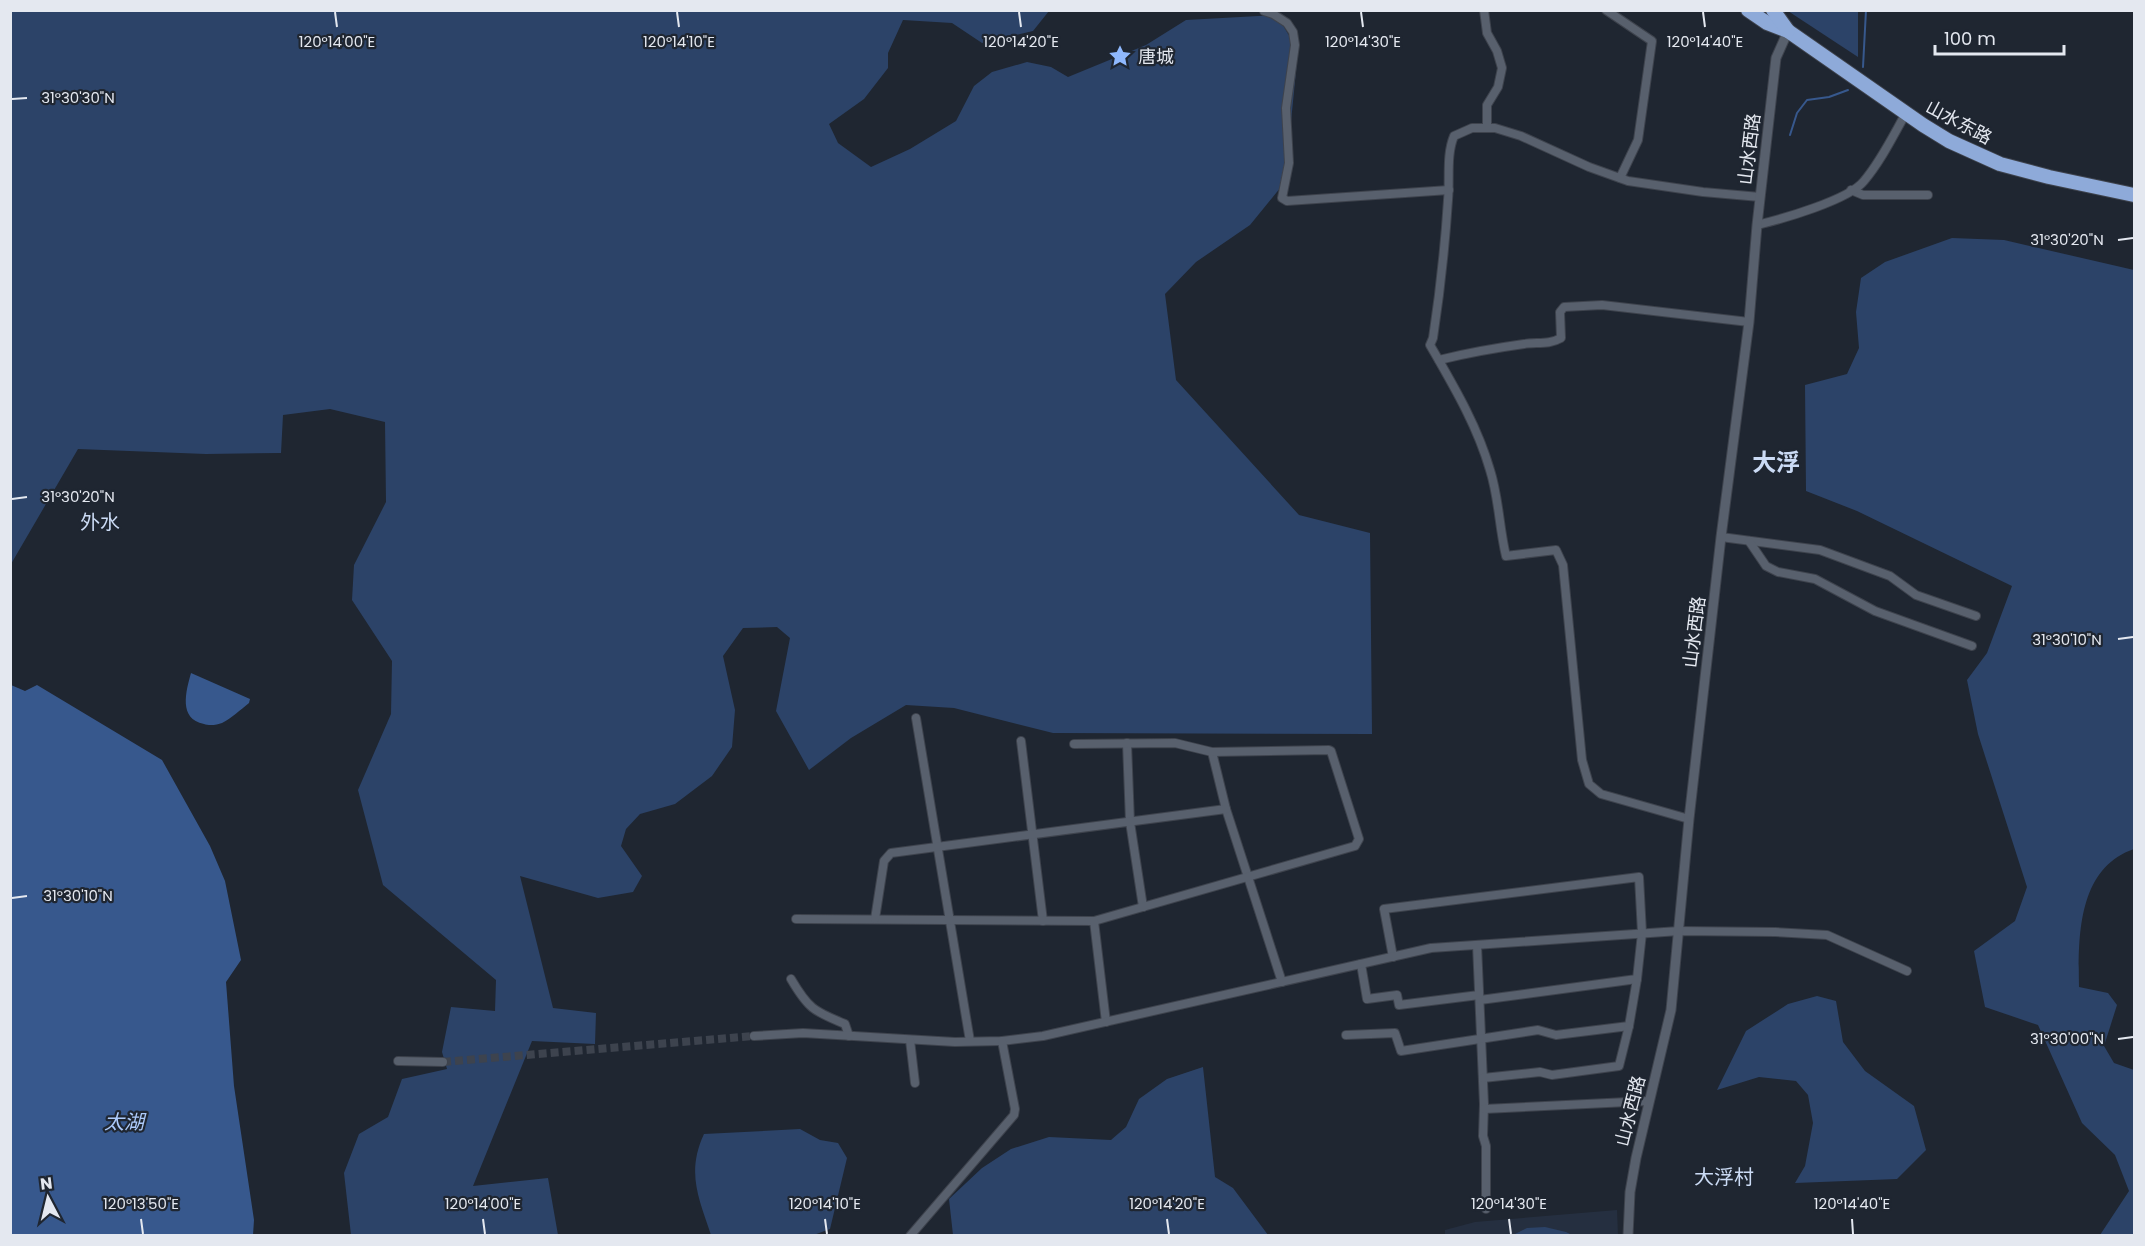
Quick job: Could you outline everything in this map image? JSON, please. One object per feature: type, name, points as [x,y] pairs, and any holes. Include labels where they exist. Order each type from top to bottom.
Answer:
[{"type":"highway","name":"山水东路","points":[[1748,10],[1767,23],[1788,31],[1906,114],[1949,141],[2000,164],[2134,195]]},
{"type":"highway","name":"山水东路","points":[[1773,10],[1788,31]]},
{"type":"street","points":[[1484,10],[1487,33],[1497,51],[1502,68],[1498,87],[1487,105],[1487,128]]},
{"type":"street","points":[[1606,10],[1652,41],[1638,140],[1620,178]]},
{"type":"street","points":[[1264,11],[1274,14],[1287,24],[1293,32],[1295,45],[1286,108],[1289,163],[1281,198],[1287,201],[1449,190]]},
{"type":"street","name":"山水西路","points":[[1628,1236],[1632,1181],[1671,1010],[1689,819],[1721,537],[1749,322],[1757,225],[1776,58],[1788,31]]},
{"type":"street","points":[[1757,225],[1797,215],[1863,183],[1906,114]]},
{"type":"street","points":[[1689,819],[1601,794],[1589,784],[1582,760],[1563,565],[1556,550],[1506,556],[1501,539],[1498,502],[1490,469],[1469,415],[1430,345],[1440,295],[1449,190],[1450,146],[1454,136],[1472,128],[1495,128],[1521,136],[1589,167],[1628,181],[1703,192],[1761,197]]},
{"type":"street","points":[[1851,190],[1863,195],[1928,195]]},
{"type":"street","points":[[1439,360],[1529,343],[1552,343],[1561,338],[1560,312],[1564,307],[1602,305],[1749,322]]},
{"type":"street","points":[[1721,537],[1820,550],[1890,576],[1916,595],[1976,616]]},
{"type":"street","points":[[1749,541],[1766,566],[1778,573],[1815,579],[1875,611],[1972,646]]},
{"type":"street","points":[[916,718],[970,1041]]},
{"type":"street","points":[[1021,741],[1043,921]]},
{"type":"street","points":[[796,919],[1095,921],[1355,846],[1359,839],[1331,751],[1212,752],[1175,742],[1074,744]]},
{"type":"street","points":[[1127,743],[1130,822],[1143,907]]},
{"type":"street","points":[[1212,752],[1226,809],[1282,982]]},
{"type":"street","points":[[875,919],[884,861],[891,853],[1226,809]]},
{"type":"street","points":[[1393,957],[1384,909],[1639,877],[1642,933],[1629,1026],[1619,1066],[1552,1075],[1540,1072],[1483,1078]]},
{"type":"street","points":[[1095,921],[1106,1022]]},
{"type":"street","points":[[754,1036],[803,1033],[910,1040],[1002,1041],[1043,1036],[1431,948],[1642,933],[1679,931],[1827,935],[1907,971]]},
{"type":"street","points":[[1477,945],[1484,1109],[1483,1137],[1486,1146],[1486,1209]]},
{"type":"street","points":[[1361,964],[1367,999],[1397,995],[1399,1005],[1480,998],[1637,979]]},
{"type":"street","points":[[791,979],[804,1002],[823,1015],[845,1024],[849,1036]]},
{"type":"street","points":[[1346,1035],[1395,1033],[1401,1051],[1538,1030],[1556,1035],[1629,1026]]},
{"type":"street","points":[[910,1040],[915,1083]]},
{"type":"street","points":[[910,1236],[1014,1116],[1015,1109],[1002,1041]]},
{"type":"street","points":[[398,1061],[443,1062]]},
{"type":"street","points":[[1484,1109],[1649,1101]]},
{"type":"shaded area","points":[[11,11],[1049,11],[1033,31],[982,43],[952,23],[903,20],[888,53],[888,68],[864,99],[829,124],[838,143],[871,167],[910,149],[956,121],[974,86],[992,72],[1027,62],[1051,67],[1068,77],[1146,45],[1186,20],[1277,15],[1298,51],[1285,182],[1250,225],[1196,262],[1165,294],[1176,380],[1299,515],[1370,533],[1372,734],[1053,733],[954,708],[906,705],[851,738],[809,770],[776,711],[790,638],[777,627],[743,628],[723,656],[735,710],[732,747],[712,776],[675,804],[640,814],[626,829],[621,846],[642,876],[633,892],[598,898],[520,876],[553,1008],[596,1013],[595,1044],[532,1041],[473,1186],[548,1178],[558,1235],[351,1235],[344,1173],[359,1134],[388,1117],[402,1079],[447,1069],[442,1052],[451,1007],[495,1011],[496,980],[383,885],[358,790],[391,714],[392,661],[352,600],[354,565],[386,502],[385,422],[330,409],[283,415],[281,453],[206,454],[78,449],[11,564]]},
{"type":"shaded area","points":[[1788,11],[1858,11],[1858,57]]},
{"type":"shaded area","points":[[1952,238],[2004,240],[2134,270],[2134,849],[2116,858],[2102,871],[2092,888],[2081,926],[2079,987],[2108,993],[2117,1005],[2104,1046],[2114,1063],[2134,1070],[2134,1235],[2100,1235],[2129,1191],[2115,1155],[2082,1123],[2038,1025],[1985,1007],[1974,951],[2015,921],[2027,887],[1978,734],[1967,680],[1987,653],[2012,586],[1857,511],[1806,491],[1805,385],[1847,374],[1859,348],[1856,312],[1861,278],[1885,262]]},
{"type":"shaded area","points":[[1817,996],[1836,1001],[1843,1042],[1865,1071],[1914,1106],[1926,1150],[1897,1179],[1795,1183],[1805,1166],[1813,1123],[1808,1095],[1796,1081],[1759,1077],[1717,1090],[1746,1031],[1788,1004]]},
{"type":"shaded area","points":[[1203,1067],[1215,1177],[1233,1188],[1268,1235],[953,1235],[949,1199],[982,1168],[1011,1149],[1049,1137],[1111,1140],[1126,1127],[1139,1099],[1167,1079]]},
{"type":"shaded area","points":[[800,1129],[820,1140],[838,1143],[847,1158],[830,1229],[811,1236],[711,1235],[699,1197],[695,1173],[704,1134]]},
{"type":"shaded area","points":[[1617,1210],[1618,1235],[1445,1236],[1445,1230],[1475,1222]]},
{"type":"shaded area","points":[[1545,1227],[1572,1235],[1513,1235],[1527,1228]]},
{"type":"water","points":[[191,673],[250,699],[249,703],[220,724],[208,725],[196,721],[190,716],[186,703]]},
{"type":"water","name":"太湖","points":[[11,685],[25,691],[37,685],[162,760],[210,846],[225,881],[241,960],[226,982],[234,1086],[254,1220],[253,1235],[11,1235]]},
{"type":"waterway","points":[[1863,67],[1866,10]]},
{"type":"waterway","points":[[1790,135],[1797,113],[1807,100],[1829,97],[1848,90]]},
{"type":"tunnel","points":[[443,1062],[754,1036]]},
{"type":"place","name":"唐城","points":[[1120,56]]},
{"type":"district","name":"大浮","points":[[1776,462]]},
{"type":"district","name":"外水","points":[[100,522]]},
{"type":"district","name":"大浮村","points":[[1724,1177]]}]
